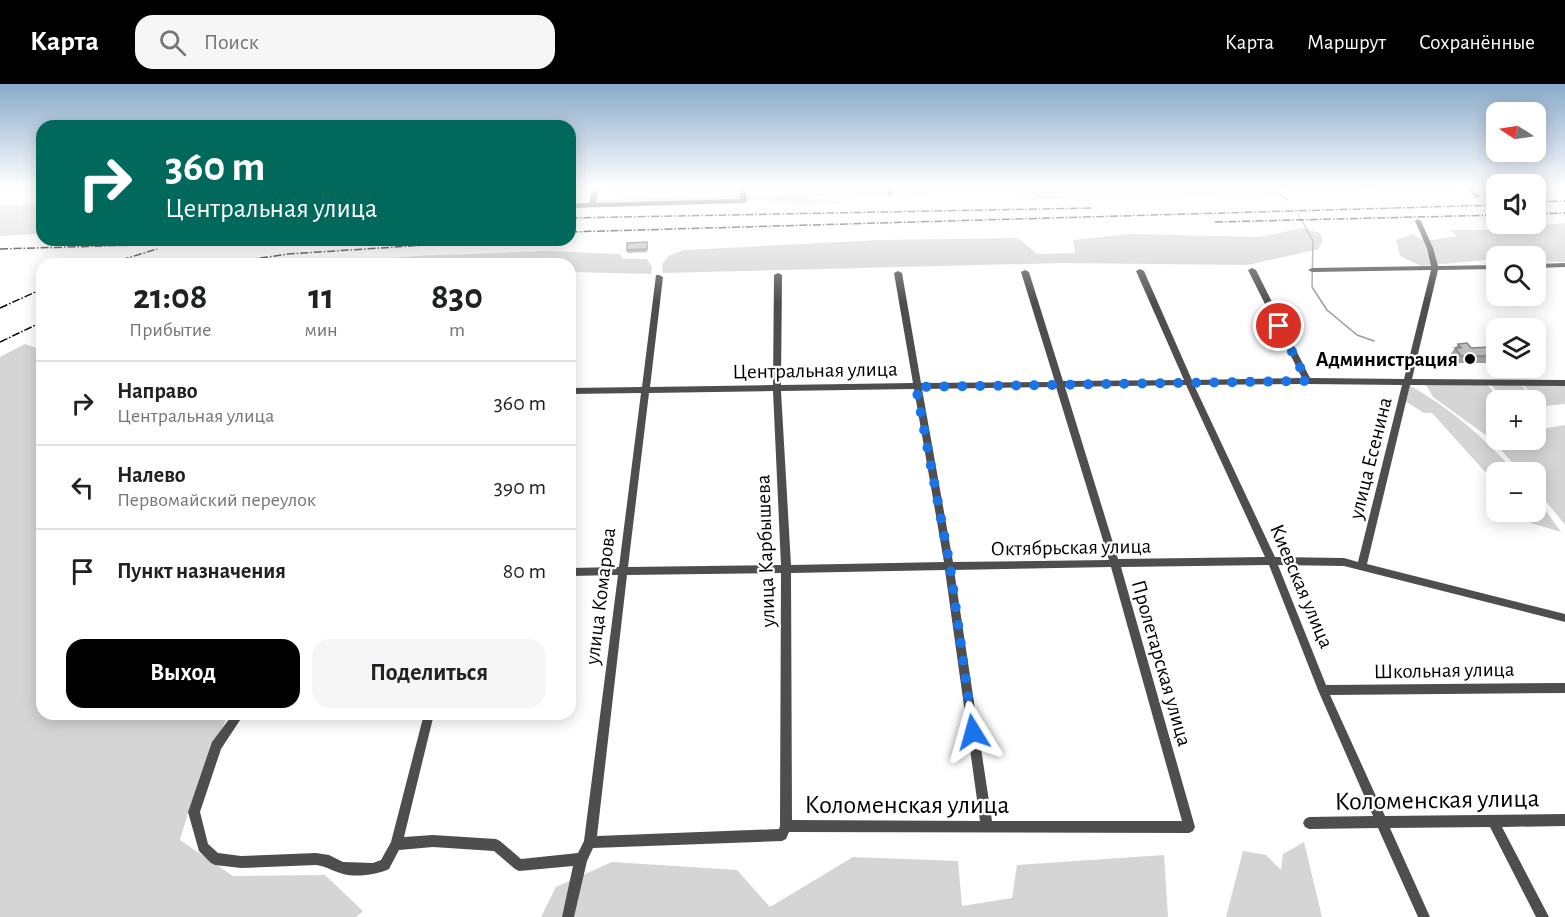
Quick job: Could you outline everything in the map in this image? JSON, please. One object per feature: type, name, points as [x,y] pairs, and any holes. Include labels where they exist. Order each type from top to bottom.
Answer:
[{"type":"street","points":[[1420,225],[1430,248],[1435,268]]},
{"type":"street","points":[[1546,266],[1565,265]]},
{"type":"street","points":[[1312,270],[1486,267]]},
{"type":"street","name":"улица Есенина","points":[[1362,566],[1435,268]]},
{"type":"street","points":[[1252,270],[1307,381]]},
{"type":"street","name":"Киевская улица","points":[[1140,271],[1189,383],[1272,561],[1323,690],[1424,917]]},
{"type":"street","name":"Пролетарская улица","points":[[1025,272],[1115,564],[1188,823]]},
{"type":"street","points":[[898,273],[916,387],[950,566],[987,826]]},
{"type":"street","name":"улица Карбышева","points":[[778,275],[777,390],[786,569],[786,826]]},
{"type":"street","name":"улица Комарова","points":[[568,917],[581,859],[590,842],[659,277]]},
{"type":"street","name":"Центральная улица","points":[[576,391],[777,390],[1307,381],[1565,383]]},
{"type":"street","name":"Октябрьская улица","points":[[576,572],[1272,561],[1344,562],[1565,618]]},
{"type":"street","name":"Школьная улица","points":[[1323,690],[1565,688]]},
{"type":"street","points":[[235,720],[216,746],[194,812],[203,847],[215,859],[241,862],[316,859],[329,861],[342,868],[372,869],[385,866],[396,844],[427,720]]},
{"type":"street","name":"Коломенская улица","points":[[1309,823],[1565,820]]},
{"type":"street","points":[[1493,821],[1543,917]]},
{"type":"street","name":"Коломенская улица","points":[[590,842],[782,835],[786,826],[1189,827],[1188,823]]},
{"type":"street","points":[[396,844],[433,841],[496,845],[519,865],[581,859]]},
{"type":"shaded area","points":[[0,225],[36,225],[36,234],[0,236]]},
{"type":"shaded area","points":[[1546,225],[1565,225],[1565,262],[1546,261],[1546,246],[1486,246],[1486,260],[1421,266],[1400,256],[1396,240],[1412,234],[1426,241],[1457,236],[1449,230],[1486,230],[1486,234],[1546,234]]},
{"type":"shaded area","points":[[1303,228],[1320,233],[1323,240],[1319,249],[1247,265],[1062,263],[663,273],[662,264],[670,255],[684,250],[880,240],[1018,238],[1037,254],[1075,253],[1073,240],[1130,234],[1259,237]]},
{"type":"shaded area","points":[[546,251],[620,254],[623,259],[647,259],[652,267],[651,274],[576,272],[576,258],[392,258]]},
{"type":"shaded area","points":[[25,344],[36,348],[36,720],[226,720],[191,803],[180,840],[233,876],[325,875],[363,911],[356,917],[0,917],[0,357]]},
{"type":"shaded area","points":[[1487,384],[1492,390],[1486,390],[1486,435],[1433,397],[1426,385]]},
{"type":"shaded area","points":[[1490,384],[1521,385],[1526,390],[1495,390]]},
{"type":"shaded area","points":[[1522,384],[1565,384],[1565,404],[1546,406],[1546,390],[1528,390]]},
{"type":"shaded area","points":[[1409,385],[1466,424],[1486,442],[1486,450],[1494,450],[1505,462],[1486,462],[1486,473],[1432,413],[1424,413],[1405,401]]},
{"type":"shaded area","points":[[1565,425],[1565,525],[1546,501],[1546,462],[1512,462],[1501,450],[1546,450],[1546,428]]},
{"type":"shaded area","points":[[1546,511],[1561,532],[1531,523],[1546,522]]},
{"type":"shaded area","points":[[1304,842],[1322,917],[1226,917],[1243,851],[1266,855],[1281,870],[1283,854]]},
{"type":"shaded area","points":[[1164,855],[1168,917],[541,917],[556,887],[612,862],[737,870],[770,907],[853,857],[958,861],[962,906],[1012,898],[1017,865]]},
{"type":"building","points":[[647,242],[647,249],[627,250],[627,243]]},
{"type":"building","points":[[1467,343],[1471,348],[1486,347],[1486,356],[1461,356],[1455,348],[1461,348],[1458,344]]},
{"type":"waterway","points":[[1304,225],[1313,241],[1312,287],[1327,310],[1357,335],[1374,341]]},
{"type":"railway","points":[[576,232],[815,225]]},
{"type":"railway","points":[[0,249],[102,246]]},
{"type":"railway","points":[[261,258],[288,254],[410,246]]},
{"type":"railway","points":[[128,258],[157,249]]},
{"type":"railway","points":[[0,308],[36,292]]},
{"type":"railway","points":[[0,342],[36,325]]},
{"type":"place","name":"Администрация","points":[[1470,359]]},
{"type":"route","points":[[973,732],[950,566],[916,387],[1307,381],[1279,326]]}]
